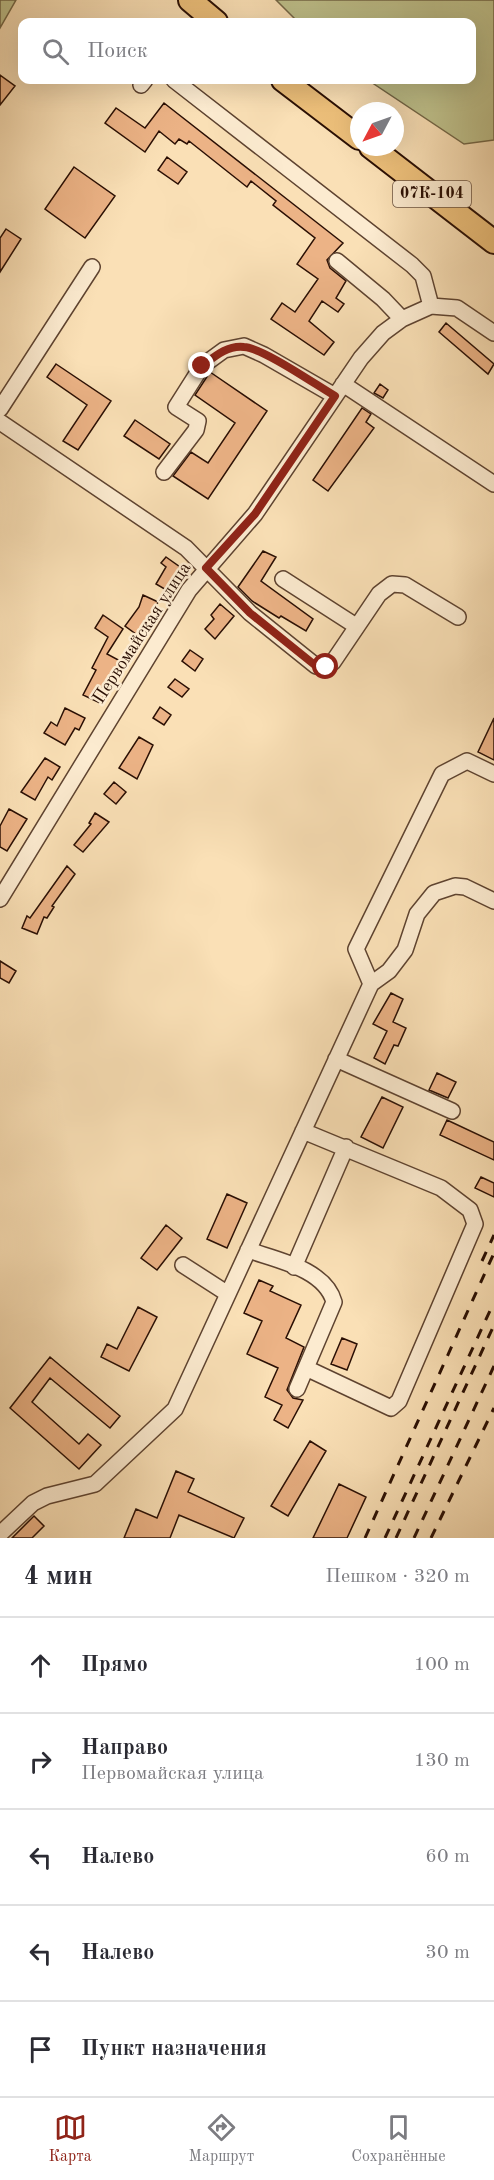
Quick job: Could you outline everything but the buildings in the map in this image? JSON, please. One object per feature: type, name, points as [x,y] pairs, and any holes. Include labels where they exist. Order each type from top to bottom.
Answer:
[{"type":"highway","points":[[190,0],[211,18]]},
{"type":"highway","points":[[288,84],[350,131]]},
{"type":"highway","name":"07К-104","points":[[383,156],[494,242]]},
{"type":"street","points":[[179,84],[412,265],[423,276],[431,306],[457,308],[494,333]]},
{"type":"street","points":[[337,261],[383,299],[402,320]]},
{"type":"street","points":[[0,409],[92,267]]},
{"type":"street","name":"Первомайская улица","points":[[0,899],[189,590],[255,514],[361,358],[383,333],[402,320],[431,306]]},
{"type":"street","points":[[165,472],[196,430],[198,422],[176,407],[202,366],[224,350],[244,346],[339,390],[494,484]]},
{"type":"street","points":[[0,422],[186,548],[250,613],[316,666],[326,667],[333,662],[379,594],[392,584],[405,585],[458,617]]},
{"type":"street","points":[[283,579],[356,626]]},
{"type":"street","points":[[371,984],[356,949],[442,774],[467,761],[494,774]]},
{"type":"street","points":[[0,1534],[33,1503],[47,1496],[95,1484],[175,1409],[371,984],[389,971],[405,950],[417,914],[434,893],[455,886],[465,887],[494,901]]},
{"type":"street","points":[[336,1059],[452,1111]]},
{"type":"street","points":[[303,1131],[441,1188],[470,1210],[475,1224],[399,1401],[391,1408],[306,1368]]},
{"type":"street","points":[[294,1267],[346,1148]]},
{"type":"street","points":[[248,1250],[294,1267],[326,1284],[334,1302],[297,1389]]},
{"type":"street","points":[[183,1265],[228,1294]]},
{"type":"green space","points":[[0,0],[16,0],[0,28]]},
{"type":"green space","points":[[276,0],[494,0],[494,140],[464,144],[374,84],[476,84],[476,18],[294,18]]},
{"type":"railway","points":[[482,1261],[494,1235]]},
{"type":"railway","points":[[365,1538],[494,1253]]},
{"type":"railway","points":[[385,1538],[494,1302]]},
{"type":"railway","points":[[396,1538],[494,1325]]},
{"type":"railway","points":[[414,1538],[494,1366]]},
{"type":"railway","points":[[431,1538],[494,1408]]},
{"type":"route","points":[[202,366],[224,350],[244,346],[335,396],[255,514],[239,535],[206,568],[250,613],[316,666],[326,667]]}]
